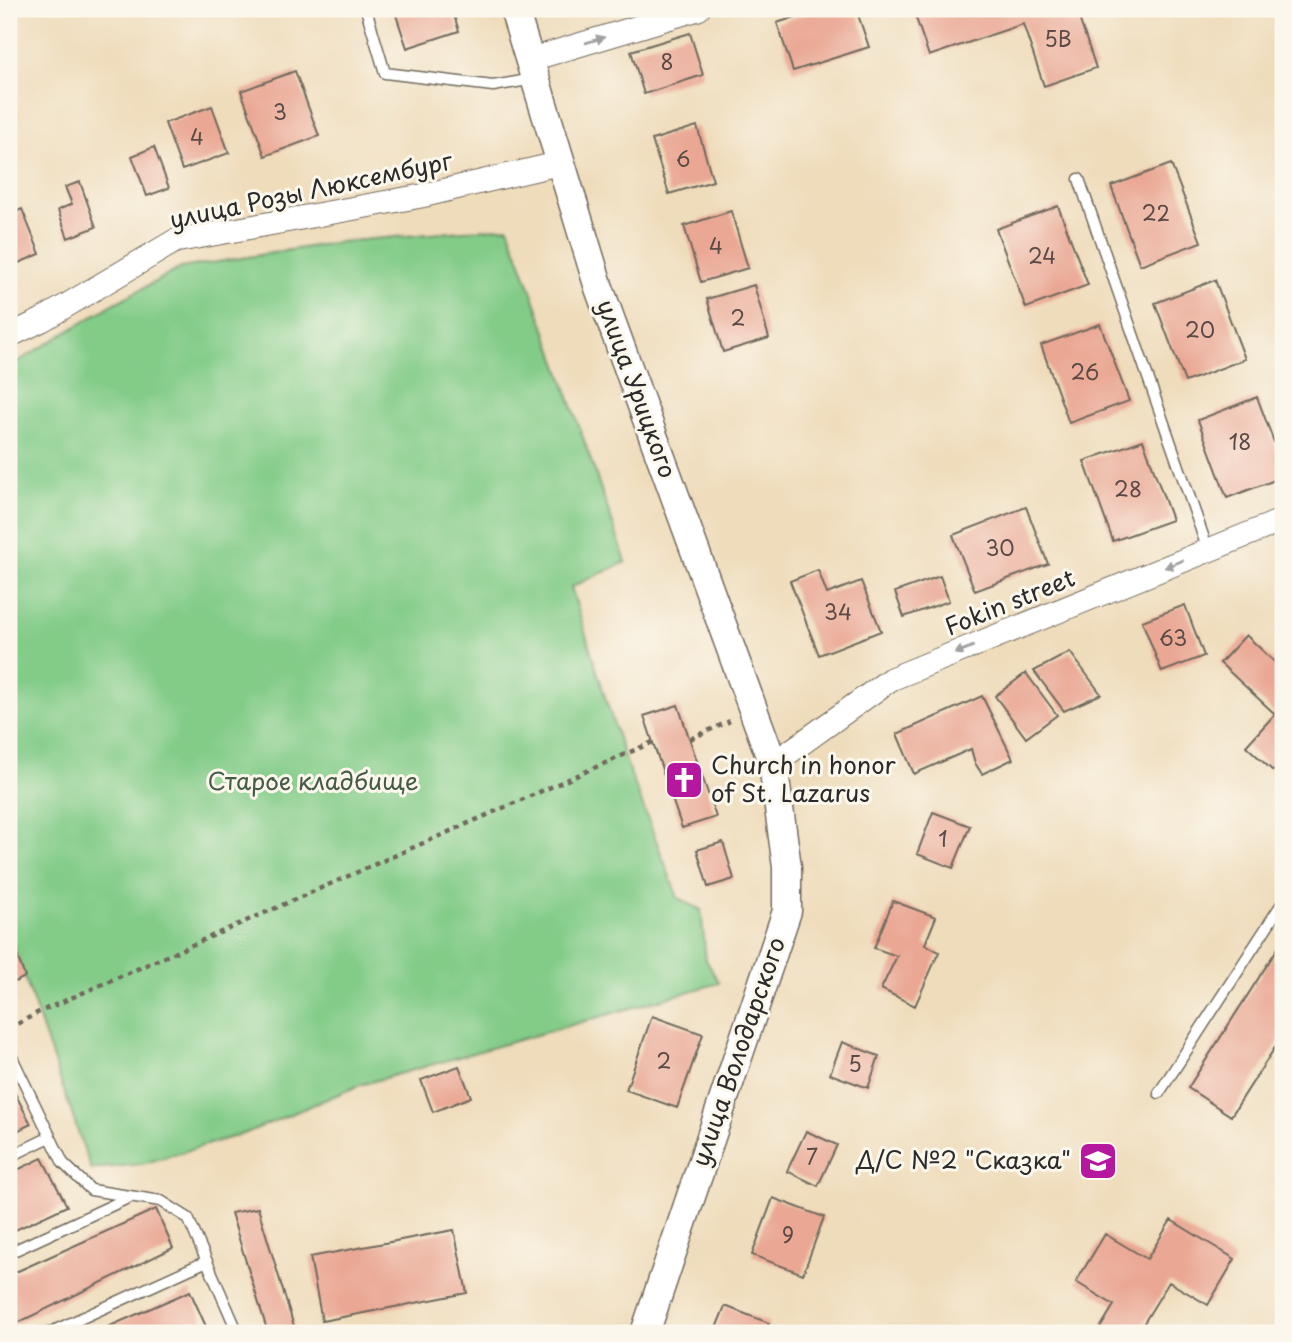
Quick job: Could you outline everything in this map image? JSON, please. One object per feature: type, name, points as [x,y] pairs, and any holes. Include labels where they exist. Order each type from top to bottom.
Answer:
[{"type":"street","name":"улица Урицкого","points":[[514,9],[600,288],[773,764]]},
{"type":"street","points":[[532,69],[698,9]]},
{"type":"street","name":"улица Розы Люксембург","points":[[9,337],[175,241],[421,196],[561,163]]},
{"type":"street","name":"Fokin street","points":[[773,764],[891,679],[1283,520]]},
{"type":"street","name":"улица Володарского","points":[[645,1333],[787,911],[787,867],[773,764]]},
{"type":"lane","points":[[366,9],[385,73],[493,86],[532,69]]},
{"type":"lane","points":[[1079,179],[1208,550]]},
{"type":"lane","points":[[1159,1093],[1283,902]]},
{"type":"lane","points":[[9,1051],[63,1163],[91,1190],[161,1201],[188,1218],[238,1333]]},
{"type":"lane","points":[[9,1157],[50,1138]]},
{"type":"lane","points":[[9,1253],[131,1196]]},
{"type":"lane","points":[[49,1333],[207,1261]]},
{"type":"path","points":[[690,738],[754,713]]},
{"type":"path","points":[[9,1029],[50,1008],[653,742]]},
{"type":"green space","name":"Старое кладбище","points":[[508,227],[626,562],[571,587],[623,754],[678,898],[701,910],[706,960],[719,983],[360,1085],[246,1133],[142,1164],[91,1169],[9,932],[9,367],[113,304],[181,268],[339,242]]},
{"type":"building","points":[[394,9],[452,9],[459,31],[407,48]]},
{"type":"building","points":[[820,9],[856,9],[869,47],[793,71],[777,23]]},
{"type":"building","points":[[913,9],[1076,9],[1096,68],[1044,86],[1023,24],[929,56]]},
{"type":"building","points":[[690,33],[703,75],[644,94],[631,51]]},
{"type":"building","points":[[295,71],[319,136],[265,156],[241,91]]},
{"type":"building","points":[[212,106],[229,153],[182,170],[165,123]]},
{"type":"building","points":[[697,126],[713,181],[669,194],[652,140]]},
{"type":"building","points":[[154,147],[169,188],[147,196],[132,156]]},
{"type":"building","points":[[1171,164],[1201,242],[1140,265],[1111,186]]},
{"type":"building","points":[[80,182],[96,227],[68,238],[58,210],[72,204],[65,187]]},
{"type":"building","points":[[1058,206],[1088,285],[1026,308],[996,229]]},
{"type":"building","points":[[22,209],[40,254],[9,267],[9,215]]},
{"type":"building","points":[[731,211],[748,268],[701,282],[684,226]]},
{"type":"building","points":[[1215,280],[1245,359],[1185,382],[1155,303]]},
{"type":"building","points":[[754,285],[769,338],[723,352],[707,299]]},
{"type":"building","points":[[1100,324],[1129,401],[1069,423],[1041,345]]},
{"type":"building","points":[[1257,397],[1283,466],[1283,477],[1227,498],[1198,420]]},
{"type":"building","points":[[1143,440],[1172,520],[1113,541],[1084,461]]},
{"type":"building","points":[[1026,507],[1048,564],[975,591],[953,535]]},
{"type":"building","points":[[818,570],[827,594],[861,581],[881,631],[819,655],[790,581]]},
{"type":"building","points":[[940,576],[949,601],[904,617],[895,592]]},
{"type":"building","points":[[1185,605],[1204,656],[1162,672],[1142,621]]},
{"type":"building","points":[[1246,635],[1283,670],[1283,759],[1273,771],[1246,746],[1275,714],[1220,663]]},
{"type":"building","points":[[1070,652],[1101,694],[1064,711],[1034,671]]},
{"type":"building","points":[[1026,673],[1057,715],[1026,738],[995,696]]},
{"type":"building","points":[[982,696],[1013,759],[982,774],[971,749],[914,774],[897,734]]},
{"type":"building","name":"Church in honor of St. Lazarus","points":[[678,705],[716,817],[682,828],[644,716]]},
{"type":"building","points":[[933,812],[970,826],[953,868],[917,854]]},
{"type":"building","points":[[723,842],[734,879],[708,887],[697,850]]},
{"type":"building","points":[[893,901],[936,917],[925,944],[939,952],[915,1006],[881,989],[897,956],[874,948]]},
{"type":"building","points":[[9,933],[25,977],[9,985]]},
{"type":"building","points":[[1283,940],[1283,1035],[1231,1116],[1188,1088]]},
{"type":"building","points":[[652,1016],[703,1034],[677,1108],[626,1090]]},
{"type":"building","points":[[842,1042],[879,1056],[868,1088],[830,1074]]},
{"type":"building","points":[[459,1066],[471,1097],[433,1112],[421,1080]]},
{"type":"building","points":[[9,1082],[31,1124],[9,1135]]},
{"type":"building","points":[[806,1131],[837,1145],[818,1186],[787,1171]]},
{"type":"building","points":[[42,1158],[67,1206],[9,1233],[9,1174]]},
{"type":"building","points":[[773,1198],[824,1217],[803,1274],[752,1255]]},
{"type":"building","points":[[258,1208],[296,1333],[268,1333],[231,1213]]},
{"type":"building","points":[[156,1209],[173,1248],[9,1327],[9,1275]]},
{"type":"building","points":[[1171,1220],[1235,1259],[1208,1305],[1169,1282],[1142,1326],[1155,1333],[1097,1333],[1114,1305],[1076,1282],[1105,1234],[1147,1259]]},
{"type":"building","points":[[454,1230],[467,1293],[322,1321],[310,1257]]},
{"type":"building","points":[[190,1291],[209,1333],[94,1333]]},
{"type":"building","points":[[725,1306],[769,1323],[765,1333],[714,1333]]},
{"type":"place","name":"Church in honor of St. Lazarus","points":[[684,780]]},
{"type":"place","name":"Д/С №2 \"Сказка\"","points":[[1098,1161]]}]
